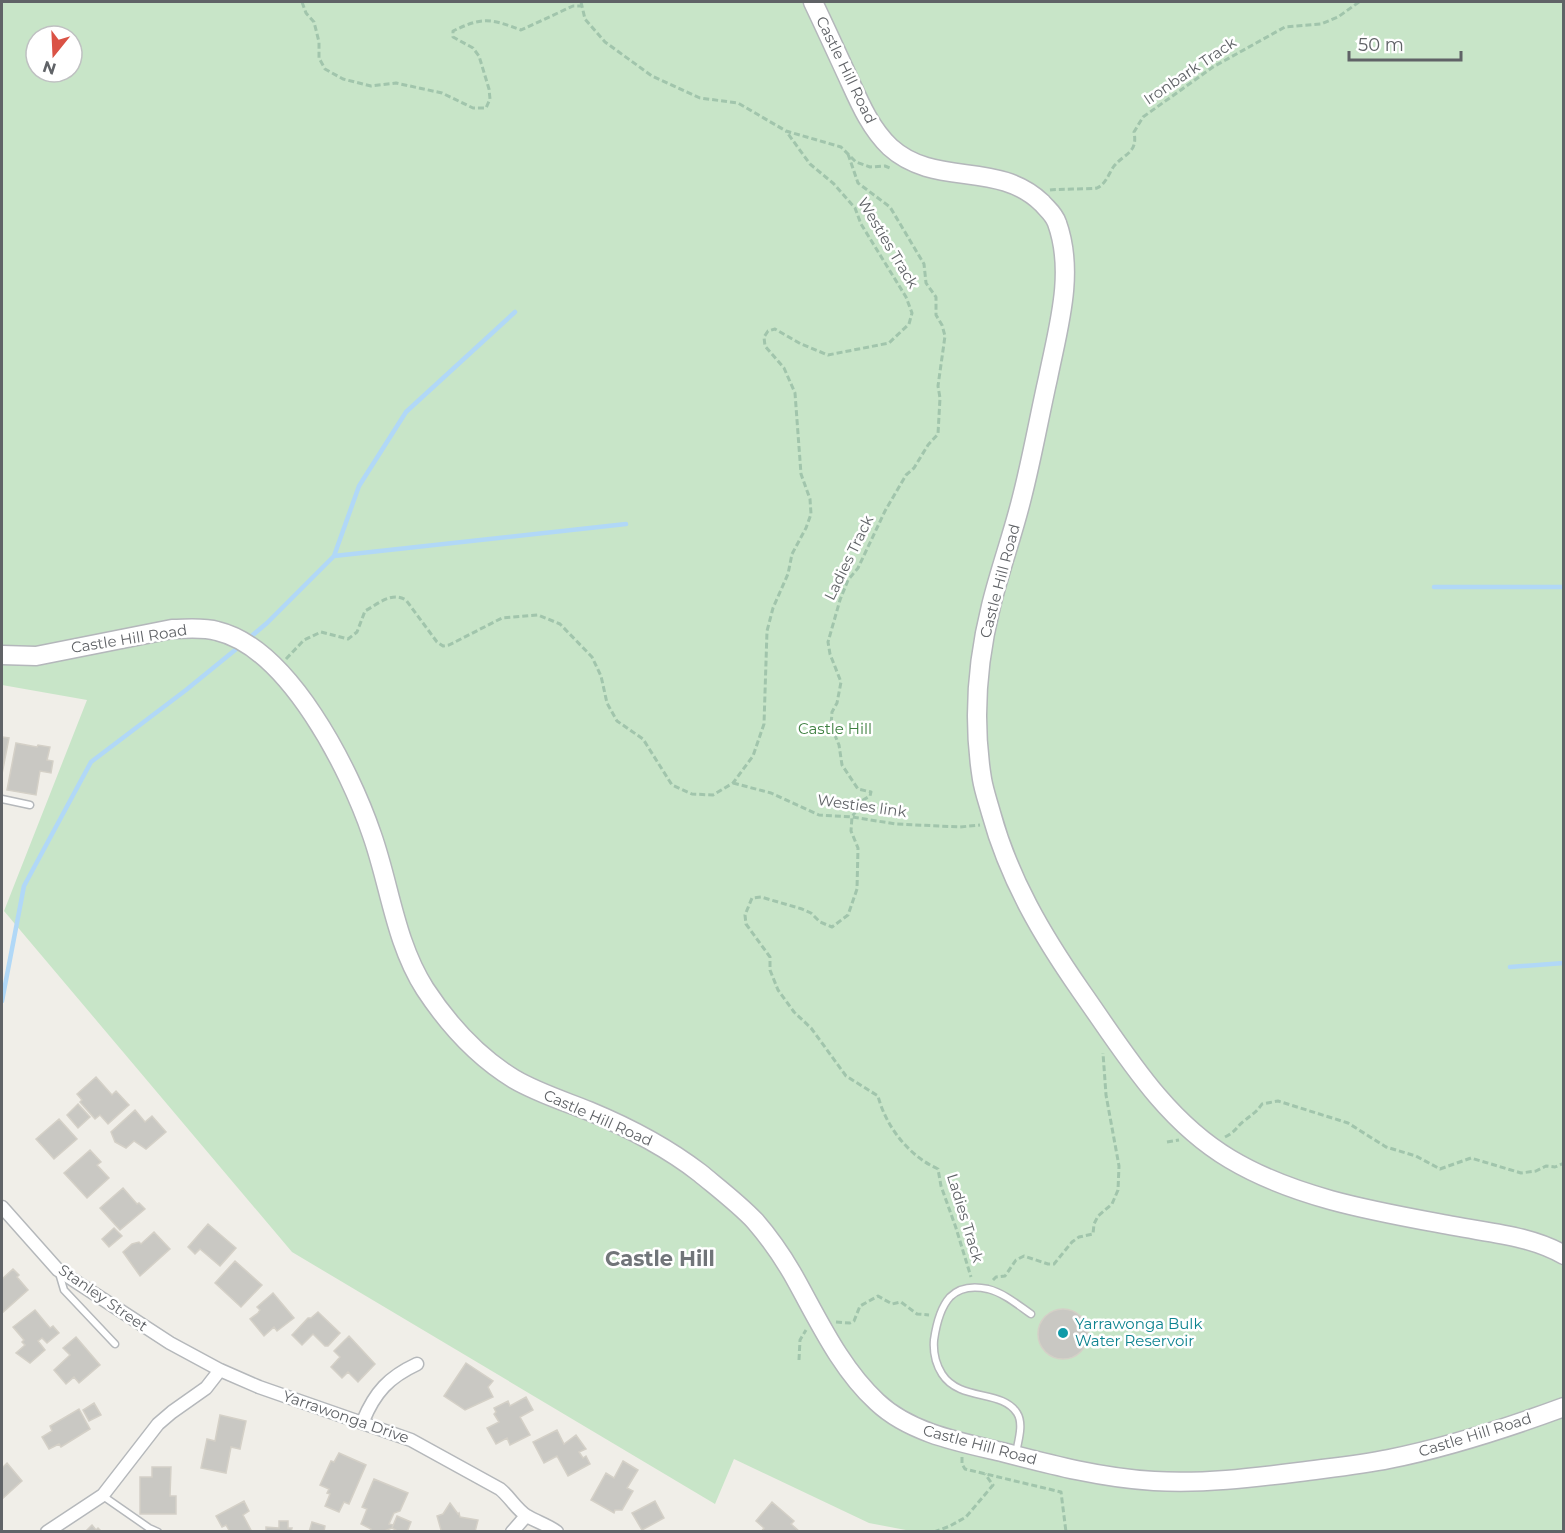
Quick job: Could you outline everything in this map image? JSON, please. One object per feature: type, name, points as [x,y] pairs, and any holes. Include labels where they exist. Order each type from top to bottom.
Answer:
[{"type":"main road","name":"Castle Hill Road","points":[[813,2],[874,130],[893,149],[914,163],[939,171],[994,178],[1030,192],[1055,217],[1065,249],[1065,274],[1058,329],[1011,542],[991,604],[979,680],[978,729],[982,781],[1004,858],[1023,900],[1054,953],[1144,1082],[1199,1137],[1228,1158],[1264,1177],[1307,1192],[1403,1216],[1535,1242],[1563,1255]]},
{"type":"main road","name":"Castle Hill Road","points":[[2,655],[36,656],[172,629],[217,631],[252,646],[277,668],[299,693],[355,793],[373,836],[397,927],[412,966],[434,1001],[456,1029],[487,1060],[514,1079],[536,1091],[647,1137],[676,1155],[755,1221],[790,1269],[818,1320],[862,1386],[880,1405],[904,1422],[955,1440],[1016,1456],[1122,1478],[1190,1482],[1226,1480],[1386,1460],[1444,1447],[1563,1407]]},
{"type":"street","name":"Stanley Street","points":[[2,1207],[58,1270],[170,1343],[220,1370]]},
{"type":"street","points":[[363,1422],[369,1407],[384,1385],[399,1372],[417,1364]]},
{"type":"street","name":"Yarrawonga Drive","points":[[220,1370],[259,1387],[411,1440],[500,1489],[526,1516],[546,1524],[557,1532]]},
{"type":"street","points":[[47,1532],[103,1495],[158,1424],[206,1388],[220,1370]]},
{"type":"street","points":[[512,1532],[526,1516]]},
{"type":"lane","points":[[2,799],[30,805]]},
{"type":"lane","points":[[58,1270],[64,1290],[115,1344]]},
{"type":"lane","points":[[1016,1456],[1020,1425],[1018,1415],[1012,1407],[1001,1401],[974,1395],[954,1387],[945,1379],[935,1362],[933,1347],[942,1310],[949,1298],[959,1289],[974,1287],[990,1289],[1011,1299],[1031,1314]]},
{"type":"lane","points":[[103,1495],[148,1530],[158,1532]]},
{"type":"path","points":[[302,2],[306,13],[314,22],[319,42],[319,58],[325,69],[343,79],[371,86],[396,83],[442,93],[473,108],[486,108],[490,99],[489,89],[479,56],[473,48],[453,37],[453,32],[469,24],[492,20],[521,30],[581,4],[585,19],[605,42],[652,76],[700,98],[738,103],[786,131],[841,147],[856,162],[870,167],[885,166],[895,170]]},
{"type":"path","name":"Ironbark Track","points":[[1030,192],[1073,188],[1095,189],[1104,183],[1115,165],[1130,153],[1136,140],[1134,132],[1143,117],[1213,67],[1285,27],[1322,24],[1359,2]]},
{"type":"path","name":"Westies Track","points":[[277,668],[304,640],[321,632],[348,639],[357,632],[365,610],[393,596],[400,596],[406,600],[437,642],[443,646],[502,618],[538,615],[560,624],[592,657],[601,676],[607,703],[617,721],[644,739],[672,784],[692,794],[713,795],[733,783],[753,756],[764,724],[767,631],[773,608],[788,574],[792,554],[811,514],[810,499],[801,474],[795,393],[784,368],[765,346],[764,336],[768,331],[775,329],[828,355],[841,353],[889,344],[909,324],[912,313],[906,297],[861,224],[855,208],[834,184],[810,164],[786,131]]},
{"type":"path","name":"Ladies Track","points":[[848,154],[858,183],[890,207],[924,264],[926,283],[936,297],[936,315],[945,336],[938,386],[940,398],[938,434],[928,445],[914,468],[906,475],[885,511],[858,568],[848,580],[833,620],[828,642],[830,654],[841,682],[837,703],[832,712],[831,726],[839,745],[842,765],[858,789],[871,792],[870,796],[862,800],[852,817],[851,831],[858,848],[857,889],[848,915],[832,927],[820,922],[811,913],[761,897],[752,898],[745,915],[746,924],[770,957],[770,970],[778,990],[794,1012],[812,1028],[846,1076],[878,1096],[881,1108],[900,1140],[923,1162],[938,1169],[941,1186],[974,1287]]},
{"type":"path","name":"Westies link","points":[[733,783],[771,793],[819,814],[896,824],[960,826],[994,824]]},
{"type":"path","points":[[990,1289],[990,1284],[996,1277],[1005,1275],[1016,1260],[1024,1256],[1054,1264],[1072,1242],[1079,1237],[1093,1234],[1098,1216],[1112,1204],[1118,1190],[1119,1166],[1106,1095],[1104,1066],[1106,1027]]},
{"type":"path","points":[[1199,1137],[1225,1137],[1237,1131],[1242,1122],[1255,1115],[1262,1104],[1278,1101],[1348,1123],[1386,1147],[1416,1156],[1440,1169],[1471,1158],[1521,1173],[1536,1171],[1546,1166],[1555,1167],[1563,1163]]},
{"type":"path","points":[[799,1360],[800,1340],[818,1320],[850,1323],[854,1321],[860,1306],[878,1296],[892,1304],[902,1302],[922,1315],[934,1314],[942,1310]]},
{"type":"path","points":[[965,1469],[1060,1492],[1066,1532]]},
{"type":"path","points":[[934,1532],[966,1517],[993,1485],[985,1474]]},
{"type":"green space","name":"Castle Hill","points":[[2,2],[1563,2],[1563,1531],[911,1531],[869,1523],[734,1459],[715,1504],[292,1252],[4,911],[87,700],[2,685]]},
{"type":"building","points":[[2,737],[9,738],[2,774]]},
{"type":"building","points":[[16,743],[50,747],[47,760],[53,761],[51,773],[40,771],[36,795],[7,790]]},
{"type":"building","points":[[96,1077],[112,1095],[116,1091],[129,1105],[108,1124],[100,1115],[95,1119],[80,1102],[82,1100],[77,1094]]},
{"type":"building","points":[[78,1104],[90,1117],[78,1128],[67,1115]]},
{"type":"building","points":[[135,1110],[145,1122],[152,1116],[166,1132],[146,1149],[134,1141],[126,1148],[115,1142],[111,1132]]},
{"type":"building","points":[[59,1119],[77,1139],[54,1159],[36,1139]]},
{"type":"building","points":[[90,1150],[101,1162],[97,1165],[109,1178],[87,1198],[64,1173]]},
{"type":"building","points":[[123,1188],[137,1204],[139,1203],[145,1209],[120,1230],[100,1208]]},
{"type":"building","points":[[208,1224],[236,1248],[220,1266],[200,1249],[195,1254],[188,1247]]},
{"type":"building","points":[[114,1228],[122,1236],[109,1247],[102,1239]]},
{"type":"building","points":[[154,1232],[170,1249],[140,1276],[123,1252],[132,1244],[139,1242],[141,1244]]},
{"type":"building","points":[[235,1261],[262,1285],[241,1307],[215,1283]]},
{"type":"building","points":[[13,1269],[28,1290],[2,1313],[2,1279]]},
{"type":"building","points":[[273,1293],[294,1318],[277,1331],[274,1327],[264,1336],[250,1319],[260,1310],[257,1307]]},
{"type":"building","name":"Yarrawonga Bulk Water Reservoir","points":[[1063,1309],[1072,1311],[1083,1320],[1088,1334],[1086,1343],[1077,1354],[1063,1359],[1054,1357],[1043,1348],[1038,1334],[1040,1325],[1049,1314]]},
{"type":"building","points":[[35,1310],[50,1328],[53,1326],[59,1333],[47,1343],[42,1338],[38,1341],[45,1350],[30,1363],[16,1353],[25,1345],[22,1342],[24,1340],[13,1327]]},
{"type":"building","points":[[318,1312],[340,1333],[328,1346],[325,1346],[313,1334],[302,1345],[292,1335],[308,1318]]},
{"type":"building","points":[[349,1336],[375,1364],[358,1382],[348,1372],[342,1378],[331,1367],[340,1357],[334,1351]]},
{"type":"building","points":[[76,1337],[100,1365],[79,1383],[74,1377],[66,1384],[54,1370],[70,1355],[63,1348]]},
{"type":"building","points":[[466,1363],[493,1381],[488,1387],[493,1397],[465,1410],[444,1396]]},
{"type":"building","points":[[526,1397],[533,1410],[520,1417],[530,1435],[510,1445],[507,1438],[496,1444],[487,1428],[499,1422],[494,1414],[496,1412],[494,1408],[508,1401],[510,1406]]},
{"type":"building","points":[[94,1403],[101,1415],[89,1421],[83,1410]]},
{"type":"building","points":[[79,1409],[90,1429],[61,1447],[59,1444],[49,1449],[42,1437],[52,1431],[50,1426]]},
{"type":"building","points":[[220,1415],[246,1421],[240,1449],[231,1447],[226,1473],[201,1468],[207,1439],[215,1441]]},
{"type":"building","points":[[557,1430],[564,1444],[576,1435],[586,1449],[579,1452],[583,1458],[586,1456],[590,1464],[568,1476],[557,1456],[544,1463],[533,1442]]},
{"type":"building","points":[[339,1453],[366,1465],[349,1504],[344,1502],[339,1512],[325,1506],[330,1494],[327,1493],[329,1489],[320,1485],[331,1461],[334,1462]]},
{"type":"building","points":[[623,1461],[638,1470],[627,1488],[633,1491],[622,1510],[615,1510],[614,1513],[591,1500],[606,1473],[614,1478]]},
{"type":"building","points":[[7,1463],[22,1481],[2,1499],[2,1468]]},
{"type":"building","points":[[152,1467],[171,1467],[170,1496],[176,1496],[176,1514],[140,1514],[140,1477],[152,1477]]},
{"type":"building","points":[[374,1479],[408,1493],[400,1511],[394,1513],[389,1524],[393,1525],[392,1528],[382,1532],[372,1532],[371,1529],[361,1524],[367,1509],[362,1507]]},
{"type":"building","points":[[244,1501],[249,1511],[243,1515],[252,1532],[230,1532],[226,1525],[222,1527],[216,1516]]},
{"type":"building","points":[[655,1501],[664,1518],[642,1530],[632,1513]]},
{"type":"building","points":[[772,1502],[794,1521],[791,1524],[800,1532],[761,1532],[764,1528],[756,1521]]},
{"type":"building","points":[[450,1503],[460,1517],[478,1520],[475,1532],[438,1532],[441,1530],[437,1516],[443,1514]]},
{"type":"building","points":[[397,1516],[411,1522],[407,1532],[399,1532],[392,1528]]},
{"type":"building","points":[[279,1521],[288,1521],[288,1528],[292,1528],[291,1532],[266,1532],[266,1527],[279,1528]]},
{"type":"building","points":[[312,1522],[325,1526],[324,1532],[309,1532]]},
{"type":"building","points":[[92,1525],[96,1530],[98,1528],[102,1532],[85,1532]]},
{"type":"waterway","points":[[248,639],[334,556],[359,486],[406,412],[515,312]]},
{"type":"waterway","points":[[334,556],[626,524]]},
{"type":"waterway","points":[[1434,587],[1564,587]]},
{"type":"waterway","points":[[2,1001],[24,886],[91,762],[240,646]]},
{"type":"waterway","points":[[1510,967],[1564,963]]},
{"type":"place","name":"Yarrawonga Bulk Water Reservoir","points":[[1063,1333]]},
{"type":"district","name":"Castle Hill","points":[[660,1259]]}]
